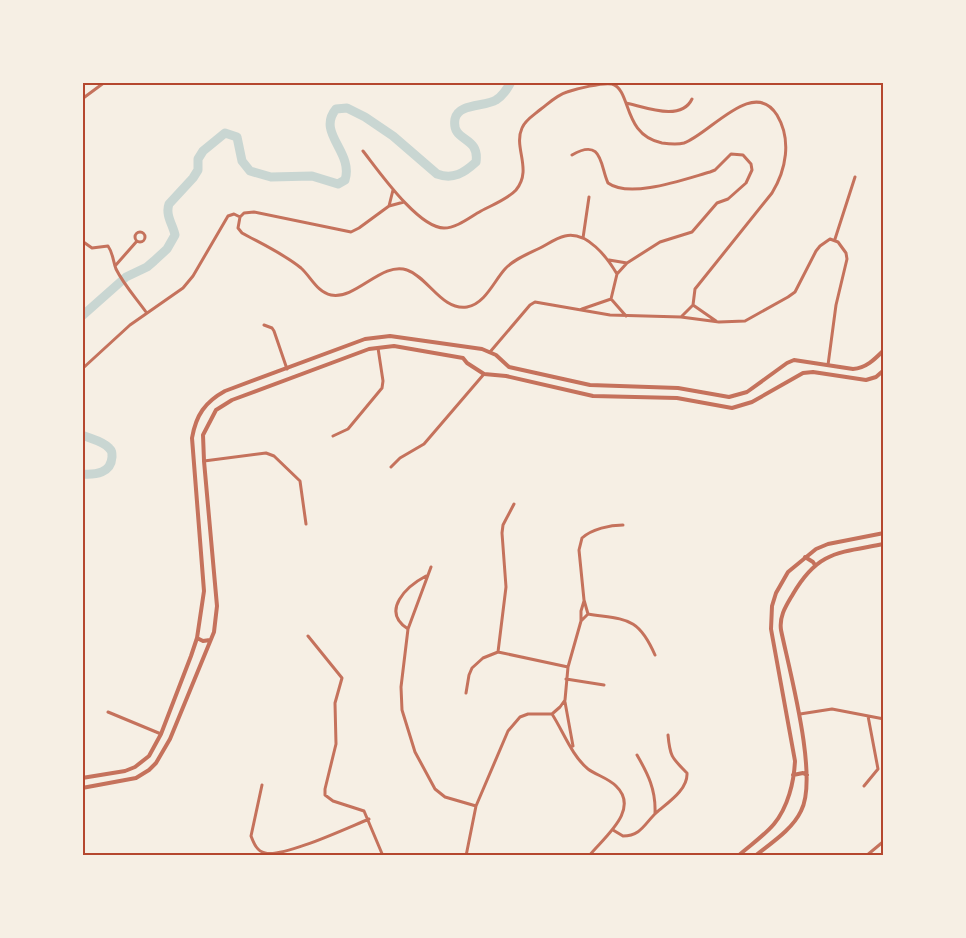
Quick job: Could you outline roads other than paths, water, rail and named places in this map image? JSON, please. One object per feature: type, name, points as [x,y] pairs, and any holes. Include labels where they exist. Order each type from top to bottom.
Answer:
[{"type":"street","points":[[82,99],[105,82]]},
{"type":"street","points":[[587,87],[591,82]]},
{"type":"street","points":[[363,151],[404,202],[432,225],[444,228],[459,223],[516,190],[524,162],[520,136],[522,127],[557,97],[571,90],[612,83],[618,87],[635,126],[643,135],[652,140],[674,144],[684,143],[695,137],[747,103],[765,104],[774,111],[780,121],[785,155],[779,180],[695,289],[693,305],[681,317]]},
{"type":"street","points":[[626,103],[673,112],[683,110],[692,99]]},
{"type":"street","points":[[572,155],[585,150],[597,153],[601,158],[608,183],[620,189],[670,184],[710,172],[715,170],[730,154],[743,154],[751,164],[752,170],[746,183],[728,199],[717,203],[692,232],[660,242],[627,263],[617,274],[611,299]]},
{"type":"street","points":[[835,239],[855,177]]},
{"type":"street","points":[[389,206],[393,190]]},
{"type":"street","points":[[583,238],[589,197]]},
{"type":"street","points":[[404,202],[389,206],[351,232],[254,212],[244,213],[240,217],[238,228],[242,233],[297,265],[317,287],[333,296],[344,294],[388,271],[403,268],[416,275],[454,306],[465,308],[474,306],[514,261],[563,237],[573,235],[583,238],[609,260],[617,274]]},
{"type":"street","points":[[82,369],[146,312],[183,288],[193,276],[228,216],[234,214],[240,217]]},
{"type":"street","points":[[490,352],[535,302],[626,316],[681,317],[719,322],[745,321],[788,297],[800,284],[820,246],[826,240],[835,239],[844,247],[847,260],[836,306],[828,365]]},
{"type":"street","points":[[82,241],[93,248],[108,246],[111,249],[115,266],[123,282],[146,312]]},
{"type":"street","points":[[115,266],[137,241]]},
{"type":"street","points":[[609,260],[627,263]]},
{"type":"street","points":[[580,309],[611,299]]},
{"type":"street","points":[[611,299],[626,316]]},
{"type":"street","points":[[693,305],[719,322]]},
{"type":"street","points":[[264,325],[274,331],[287,369]]},
{"type":"street","points":[[82,778],[125,771],[135,767],[149,756],[161,734],[197,638],[204,591],[192,447],[194,426],[199,414],[216,397],[365,339],[383,336],[490,352],[509,367],[600,387],[678,388],[729,397],[747,392],[794,360],[860,369],[884,350]]},
{"type":"street","points":[[82,788],[136,778],[156,763],[170,738],[214,632],[217,615],[203,435],[216,410],[224,404],[378,347],[394,346],[464,358]]},
{"type":"street","points":[[333,436],[348,429],[382,388],[378,347]]},
{"type":"street","points":[[468,348],[464,352],[467,363],[484,374],[506,376],[593,396],[677,398],[732,408],[752,402],[803,373],[813,372],[866,380],[876,377],[884,370]]},
{"type":"street","points":[[878,356],[884,360]]},
{"type":"street","points":[[506,376],[510,372],[509,367]]},
{"type":"street","points":[[391,467],[400,458],[424,444],[484,374]]},
{"type":"street","points":[[204,461],[266,453],[274,456],[302,484],[306,524]]},
{"type":"street","points":[[498,652],[506,587],[503,525],[514,504]]},
{"type":"street","points":[[588,614],[584,600],[579,550],[582,538],[593,531],[623,525]]},
{"type":"street","points":[[755,855],[777,830],[795,761],[771,629],[771,606],[788,572],[804,556],[828,544],[884,533]]},
{"type":"street","points":[[738,855],[801,812],[806,800],[807,776],[798,715],[781,630],[782,615],[797,588],[824,558],[884,544]]},
{"type":"street","points":[[804,556],[815,566]]},
{"type":"street","points":[[431,567],[408,629],[401,687],[402,710],[408,734],[423,769],[435,789],[446,796],[476,806]]},
{"type":"street","points":[[408,629],[403,626],[397,616],[399,600],[406,588],[428,575]]},
{"type":"street","points":[[204,591],[207,588],[215,590]]},
{"type":"street","points":[[573,749],[565,700],[566,679],[584,600]]},
{"type":"street","points":[[771,606],[774,611],[782,615]]},
{"type":"street","points":[[581,621],[588,614]]},
{"type":"street","points":[[588,614],[633,623],[645,634],[655,655]]},
{"type":"street","points":[[308,636],[342,678],[335,703],[336,744],[325,795],[333,801],[364,811],[383,855]]},
{"type":"street","points":[[197,638],[203,641],[210,640]]},
{"type":"street","points":[[466,693],[472,668],[483,658],[498,652],[568,667]]},
{"type":"street","points":[[566,679],[604,685]]},
{"type":"street","points":[[466,855],[476,806],[513,724],[520,717],[528,714],[552,714],[565,700]]},
{"type":"street","points":[[798,715],[832,709],[884,719]]},
{"type":"street","points":[[108,712],[161,734]]},
{"type":"street","points":[[552,714],[587,768],[617,786],[622,794],[622,815],[613,830],[589,855]]},
{"type":"street","points":[[864,786],[878,769],[868,716]]},
{"type":"street","points":[[613,830],[623,836],[633,835],[643,829],[655,813],[676,795],[687,778],[687,773],[670,754],[668,735]]},
{"type":"street","points":[[637,755],[652,782],[655,813]]},
{"type":"street","points":[[793,775],[803,773],[807,776]]},
{"type":"street","points":[[262,785],[251,836],[254,844],[265,853],[284,852],[369,819]]},
{"type":"street","points":[[866,855],[884,841]]},
{"type":"waterway","points":[[82,316],[126,277],[147,267],[167,249],[175,235],[169,216],[169,204],[193,178],[198,170],[198,159],[203,151],[225,133],[237,137],[242,161],[250,171],[271,177],[312,176],[338,184],[345,180],[345,160],[332,135],[330,126],[336,109],[347,108],[393,136],[437,174],[453,176],[476,162],[474,147],[457,132],[455,127],[457,114],[466,108],[496,100],[511,82]]},
{"type":"waterway","points":[[82,435],[106,446],[111,451],[112,457],[106,470],[82,474]]}]
